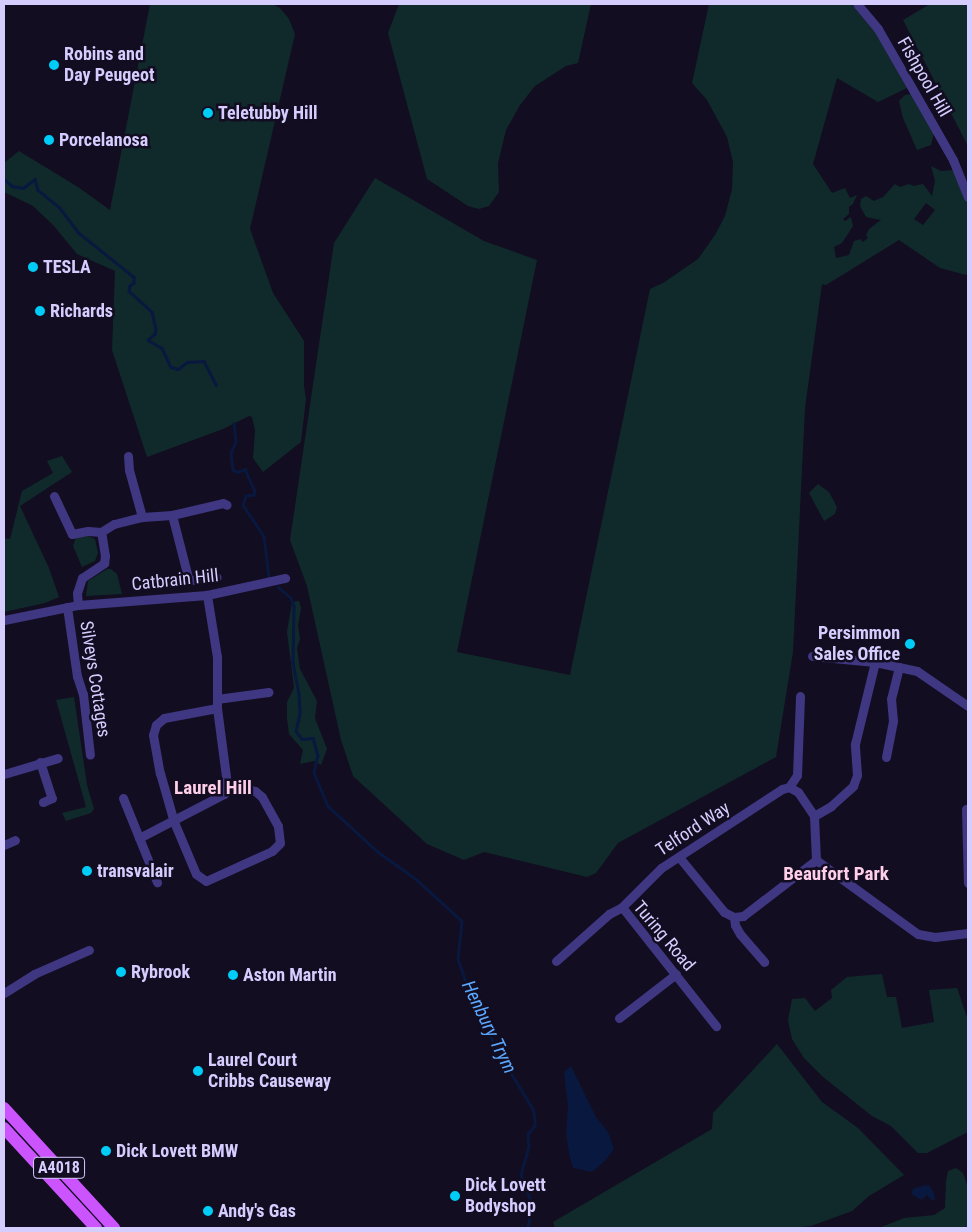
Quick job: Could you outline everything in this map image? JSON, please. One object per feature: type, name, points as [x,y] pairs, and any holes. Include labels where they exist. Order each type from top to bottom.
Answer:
[{"type":"main road","name":"A4018","points":[[4,1108],[114,1228]]},
{"type":"main road","name":"A4018","points":[[4,1128],[96,1228]]},
{"type":"street","name":"Fishpool Hill","points":[[858,5],[878,29],[928,116],[953,160],[968,197]]},
{"type":"street","points":[[128,456],[129,470],[142,518]]},
{"type":"street","points":[[54,496],[72,534],[88,531],[101,532],[114,524],[142,518],[172,515],[223,503],[226,505]]},
{"type":"street","points":[[172,515],[189,581]]},
{"type":"street","points":[[78,605],[77,592],[82,578],[104,563],[101,532]]},
{"type":"street","points":[[159,584],[217,577]]},
{"type":"street","name":"Catbrain Hill","points":[[4,620],[78,605],[207,595],[285,578]]},
{"type":"street","points":[[139,838],[174,822],[224,794],[227,784],[217,703],[217,657],[207,595]]},
{"type":"street","name":"Silveys Cottages","points":[[67,607],[77,676],[83,694],[90,755]]},
{"type":"street","points":[[812,656],[875,662],[917,670],[968,706]]},
{"type":"street","points":[[814,816],[830,806],[853,786],[857,774],[855,744],[875,662]]},
{"type":"street","points":[[886,757],[893,721],[892,699],[899,667]]},
{"type":"street","points":[[227,784],[255,791],[262,797],[278,826],[280,843],[272,851],[206,881],[196,874],[174,822],[157,757],[153,735],[154,728],[161,720],[171,716],[217,703],[269,692]]},
{"type":"street","points":[[800,696],[797,775],[789,787],[798,792],[814,816],[816,860]]},
{"type":"street","points":[[4,774],[58,758]]},
{"type":"street","points":[[40,762],[52,798],[43,802]]},
{"type":"street","name":"Telford Way","points":[[622,907],[662,868],[789,787]]},
{"type":"street","points":[[123,798],[157,882]]},
{"type":"street","points":[[966,809],[968,883]]},
{"type":"street","points":[[4,845],[15,840]]},
{"type":"street","points":[[679,857],[724,912],[734,917],[743,916],[816,860]]},
{"type":"street","points":[[816,860],[918,934],[934,937],[968,933]]},
{"type":"street","name":"Turing Road","points":[[556,960],[609,914],[622,907],[716,1026]]},
{"type":"street","points":[[734,917],[735,925],[740,934],[764,962]]},
{"type":"street","points":[[4,993],[34,974],[89,950]]},
{"type":"street","points":[[619,1018],[676,974]]},
{"type":"green space","points":[[150,4],[272,4],[280,8],[289,19],[295,34],[250,229],[273,293],[304,341],[304,386],[306,399],[301,442],[263,472],[253,458],[255,430],[252,417],[249,416],[223,429],[147,457],[112,350],[115,271],[77,254],[54,226],[33,206],[4,192],[4,163],[19,151],[78,187],[110,210]]},
{"type":"green space","points":[[399,4],[591,4],[578,63],[566,66],[535,86],[520,105],[506,130],[498,163],[499,192],[489,206],[479,209],[468,206],[427,179],[388,33]]},
{"type":"green space","points":[[709,4],[854,4],[856,10],[875,32],[907,88],[878,102],[837,78],[813,164],[832,193],[845,188],[850,198],[857,195],[853,204],[849,207],[849,214],[843,219],[845,221],[851,217],[853,226],[842,243],[834,247],[836,258],[849,255],[854,241],[860,239],[863,242],[868,238],[866,235],[869,229],[881,220],[866,217],[860,206],[861,199],[866,196],[874,201],[883,197],[895,184],[900,187],[909,184],[914,186],[923,184],[932,196],[935,181],[931,166],[941,171],[954,170],[968,202],[968,273],[966,275],[940,268],[899,240],[826,285],[822,284],[805,408],[793,652],[776,757],[618,843],[596,873],[587,877],[484,852],[464,860],[427,844],[353,776],[341,740],[307,586],[290,540],[334,243],[375,178],[484,241],[537,260],[457,652],[570,675],[650,289],[663,283],[698,259],[715,235],[725,216],[732,189],[733,162],[727,137],[707,100],[692,83]],"holes":[[[926,203],[935,210],[923,225],[914,219]]]},
{"type":"green space","points":[[930,4],[968,4],[968,146],[903,20]]},
{"type":"green space","points":[[912,94],[934,133],[931,145],[917,150],[903,118],[899,101],[905,95]]},
{"type":"green space","points":[[62,456],[72,472],[20,506],[49,568],[59,597],[45,603],[4,612],[4,538],[10,539],[22,491],[53,473],[47,461]]},
{"type":"green space","points":[[818,484],[829,492],[837,507],[835,514],[824,521],[809,493]]},
{"type":"green space","points":[[86,535],[95,539],[98,553],[95,561],[82,567],[73,546],[76,538]]},
{"type":"green space","points":[[107,569],[111,569],[117,574],[122,594],[86,596],[88,581]]},
{"type":"green space","points":[[299,601],[301,608],[298,626],[300,639],[297,648],[300,669],[317,701],[315,718],[327,749],[321,765],[314,761],[300,764],[303,750],[289,734],[287,702],[294,688],[287,632],[292,602]]},
{"type":"green space","points":[[74,697],[87,785],[94,809],[91,813],[66,821],[62,813],[86,807],[56,700]]},
{"type":"green space","points":[[882,974],[887,997],[896,997],[902,1028],[934,1022],[929,990],[957,988],[968,1020],[968,1132],[927,1153],[918,1153],[891,1126],[872,1116],[823,1077],[804,1058],[792,1039],[788,1020],[792,999],[805,998],[815,1011],[832,998],[831,990],[847,977]]},
{"type":"green space","points":[[777,1044],[822,1102],[858,1128],[904,1175],[869,1196],[852,1211],[811,1226],[790,1228],[555,1228],[553,1222],[712,1129],[713,1113]]},
{"type":"green space","points":[[956,1168],[963,1173],[968,1188],[968,1225],[966,1228],[879,1228],[904,1218],[934,1215],[945,1208],[948,1171]]},
{"type":"water","points":[[571,1066],[596,1117],[608,1132],[614,1149],[605,1161],[592,1172],[573,1168],[569,1154],[566,1133],[568,1107],[564,1072]]},
{"type":"water","points":[[925,1185],[930,1186],[934,1193],[935,1199],[932,1201],[927,1195],[922,1200],[911,1194],[913,1189]]},
{"type":"waterway","points":[[4,179],[12,186],[23,188],[35,179],[38,190],[60,208],[79,233],[134,277],[134,283],[130,286],[129,291],[152,312],[156,329],[155,334],[148,340],[162,348],[171,367],[178,369],[187,362],[204,361],[216,385]]},
{"type":"waterway","points":[[234,423],[236,442],[231,453],[233,470],[238,472],[245,469],[255,491],[254,495],[246,496],[243,505],[264,536],[269,578]]},
{"type":"waterway","name":"Henbury Trym","points":[[278,587],[291,598],[294,606],[293,663],[299,693],[300,714],[296,731],[302,739],[313,738],[318,755],[314,773],[328,806],[377,851],[416,879],[462,921],[458,959],[470,994],[496,1048],[533,1109],[535,1118],[535,1126],[528,1134],[529,1147],[521,1175],[532,1203],[528,1228]]},
{"type":"place","name":"Robins and Day Peugeot","points":[[54,65]]},
{"type":"place","name":"Teletubby Hill","points":[[208,113]]},
{"type":"place","name":"Porcelanosa","points":[[49,140]]},
{"type":"place","name":"TESLA","points":[[33,267]]},
{"type":"place","name":"Richards","points":[[40,311]]},
{"type":"place","name":"Persimmon Sales Office","points":[[910,644]]},
{"type":"place","name":"transvalair","points":[[87,871]]},
{"type":"place","name":"Rybrook","points":[[121,972]]},
{"type":"place","name":"Aston Martin","points":[[233,975]]},
{"type":"place","name":"Laurel Court Cribbs Causeway","points":[[198,1071]]},
{"type":"place","name":"Dick Lovett BMW","points":[[106,1151]]},
{"type":"place","name":"Dick Lovett Bodyshop","points":[[455,1196]]},
{"type":"place","name":"Andy's Gas","points":[[208,1211]]},
{"type":"district","name":"Laurel Hill","points":[[213,788]]},
{"type":"district","name":"Beaufort Park","points":[[836,874]]}]
